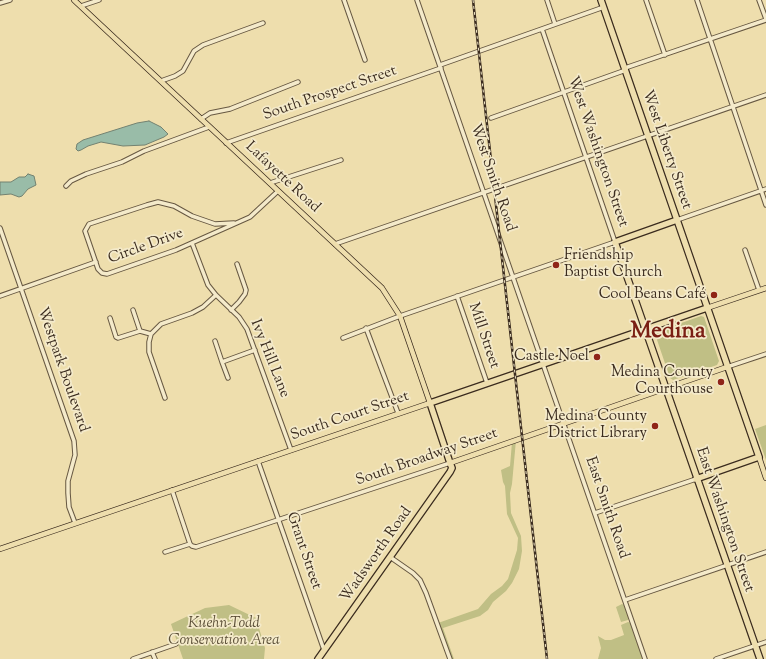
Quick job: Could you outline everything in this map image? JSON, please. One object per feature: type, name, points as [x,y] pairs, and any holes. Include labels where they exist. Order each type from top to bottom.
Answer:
[{"type":"highway","name":"West Liberty Street","points":[[601,0],[759,457]]},
{"type":"highway","points":[[615,242],[677,220]]},
{"type":"highway","name":"West Washington Street","points":[[615,242],[665,389]]},
{"type":"highway","name":"South Court Street","points":[[430,403],[707,308]]},
{"type":"highway","name":"East Washington Street","points":[[665,389],[760,659]]},
{"type":"highway","points":[[430,403],[450,463]]},
{"type":"highway","points":[[696,478],[759,457]]},
{"type":"highway","name":"Wadsworth Road","points":[[318,659],[450,472],[452,468],[450,463]]},
{"type":"main road","name":"Lafayette Road","points":[[74,0],[382,288],[400,316],[430,403]]},
{"type":"main road","points":[[707,308],[766,288]]},
{"type":"main road","name":"South Broadway Street","points":[[450,463],[727,367]]},
{"type":"main road","name":"South Court Street","points":[[0,549],[430,403]]},
{"type":"main road","points":[[759,457],[766,478]]},
{"type":"street","points":[[0,3],[10,0]]},
{"type":"street","points":[[80,6],[98,0]]},
{"type":"street","points":[[344,0],[365,60]]},
{"type":"street","name":"West Smith Road","points":[[417,0],[543,364]]},
{"type":"street","points":[[547,0],[555,24]]},
{"type":"street","points":[[646,0],[665,55]]},
{"type":"street","points":[[697,0],[766,205]]},
{"type":"street","points":[[491,118],[766,20],[759,0]]},
{"type":"street","name":"South Prospect Street","points":[[226,143],[542,28],[604,7]]},
{"type":"street","points":[[161,81],[175,76],[183,71],[194,52],[203,45],[263,23]]},
{"type":"street","name":"West Washington Street","points":[[542,28],[615,242]]},
{"type":"street","points":[[201,119],[210,113],[230,109],[298,82]]},
{"type":"street","points":[[335,244],[766,95]]},
{"type":"street","points":[[66,186],[71,181],[86,174],[122,162],[144,151],[209,127]]},
{"type":"street","points":[[270,184],[341,160]]},
{"type":"street","points":[[677,220],[766,189]]},
{"type":"street","name":"Circle Drive","points":[[234,223],[216,224],[192,216],[169,204],[158,202],[146,204],[87,226],[86,234],[100,272],[107,274],[176,250],[250,217],[278,191]]},
{"type":"street","name":"Westpark Boulevard","points":[[0,228],[74,441],[75,455],[68,481],[68,494],[69,507],[75,523]]},
{"type":"street","points":[[343,338],[400,316],[615,242]]},
{"type":"street","name":"Ivy Hill Lane","points":[[192,243],[205,280],[216,295],[244,323],[291,450]]},
{"type":"street","points":[[745,250],[759,290]]},
{"type":"street","points":[[0,296],[96,262]]},
{"type":"street","points":[[231,310],[245,294],[246,290],[236,264]]},
{"type":"street","points":[[165,398],[149,352],[151,334],[161,324],[192,313],[203,307],[216,295]]},
{"type":"street","name":"Mill Street","points":[[457,296],[487,383]]},
{"type":"street","points":[[133,310],[140,331]]},
{"type":"street","points":[[110,318],[116,337],[118,338],[140,331],[151,334]]},
{"type":"street","points":[[366,328],[398,413]]},
{"type":"street","points":[[215,341],[228,378]]},
{"type":"street","points":[[222,362],[254,350]]},
{"type":"street","points":[[727,367],[766,354]]},
{"type":"street","name":"East Smith Road","points":[[543,364],[645,659]]},
{"type":"street","name":"Grant Street","points":[[258,461],[324,650]]},
{"type":"street","name":"South Broadway Street","points":[[190,544],[196,547],[450,463]]},
{"type":"street","points":[[595,513],[696,478]]},
{"type":"street","points":[[165,552],[190,544],[172,490]]},
{"type":"street","points":[[625,600],[766,552]]},
{"type":"street","points":[[390,557],[413,573],[420,580],[450,659]]},
{"type":"street","points":[[716,659],[766,642]]},
{"type":"street","points":[[133,659],[176,644]]},
{"type":"street","points":[[152,652],[155,659]]},
{"type":"green space","points":[[701,316],[704,317],[719,361],[717,365],[673,380],[670,378],[655,334],[656,332]]},
{"type":"green space","points":[[766,425],[766,460],[755,429]]},
{"type":"green space","points":[[516,440],[510,493],[511,513],[521,536],[522,551],[519,569],[506,591],[493,602],[488,610],[480,616],[443,628],[454,659],[452,659],[438,623],[478,609],[491,594],[502,586],[508,579],[517,550],[518,538],[507,514],[505,486],[501,470],[510,466],[512,442]]},
{"type":"green space","points":[[622,604],[624,605],[629,618],[628,620],[621,622],[616,607]]},
{"type":"green space","name":"Kuehn-Todd Conservation Area","points":[[229,605],[256,618],[265,648],[264,659],[183,659],[171,624],[205,608]]},
{"type":"green space","points":[[628,622],[631,623],[643,659],[598,659],[601,648],[598,636],[605,640],[611,640],[624,635],[621,625]]},
{"type":"shaded area","points":[[149,121],[161,127],[168,134],[145,145],[123,146],[101,142],[78,151],[76,149],[77,144],[83,140],[137,123]]},
{"type":"shaded area","points":[[28,174],[34,176],[36,185],[28,189],[22,196],[19,197],[11,194],[0,195],[0,182],[11,182],[19,177],[25,177]]},
{"type":"railway","points":[[473,0],[547,659]]},
{"type":"place","name":"Friendship Baptist Church","points":[[556,265]]},
{"type":"place","name":"Cool Beans Café","points":[[714,295]]},
{"type":"place","name":"Castle Noel","points":[[597,357]]},
{"type":"place","name":"Medina County Courthouse","points":[[721,382]]},
{"type":"place","name":"Medina County District Library","points":[[655,426]]},
{"type":"district","name":"Medina","points":[[668,333]]}]
